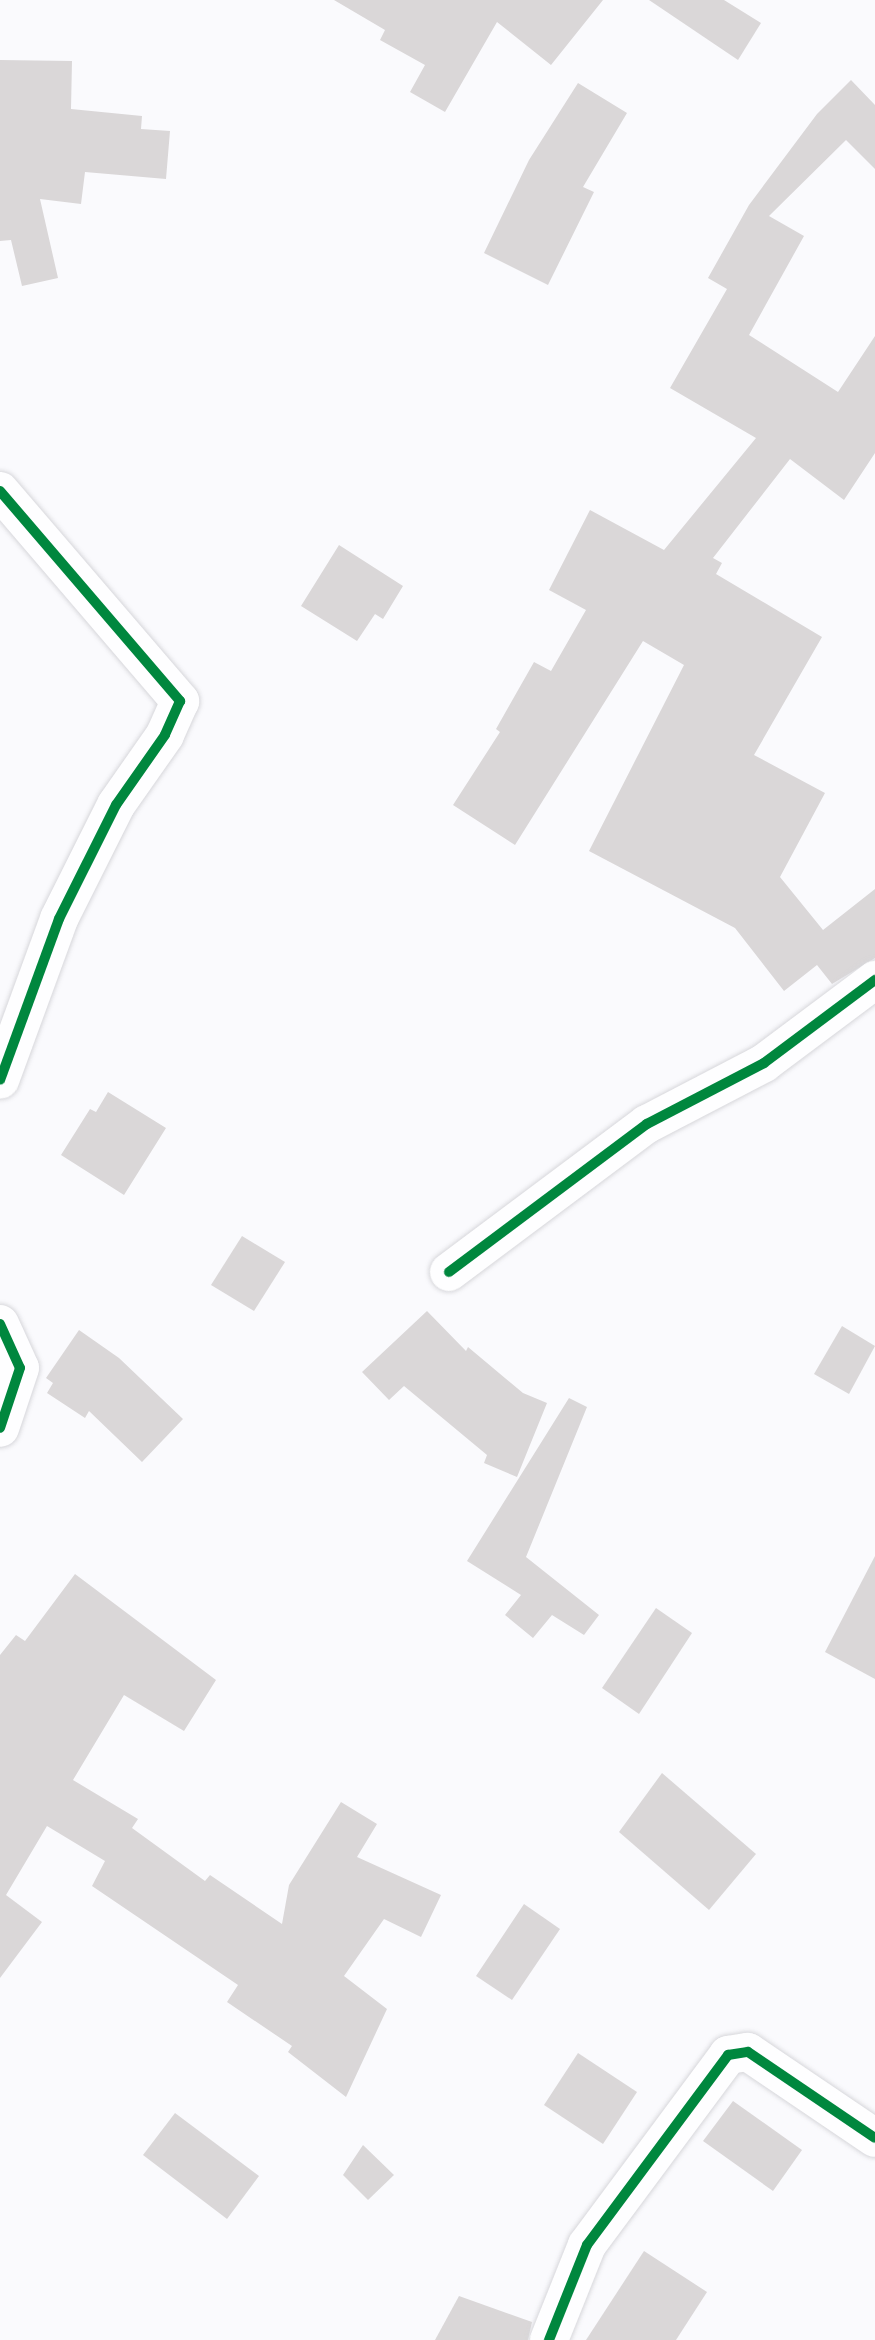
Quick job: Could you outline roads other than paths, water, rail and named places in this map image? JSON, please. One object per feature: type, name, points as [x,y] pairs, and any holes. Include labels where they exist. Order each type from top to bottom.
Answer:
[{"type":"street","points":[[0,491],[180,701],[165,735],[116,805],[59,919],[0,1080]]},
{"type":"street","points":[[449,1272],[647,1124],[764,1063],[875,980]]},
{"type":"street","points":[[0,1324],[20,1368],[0,1428]]},
{"type":"street","points":[[549,2340],[587,2245],[728,2055],[748,2052],[875,2138]]}]
